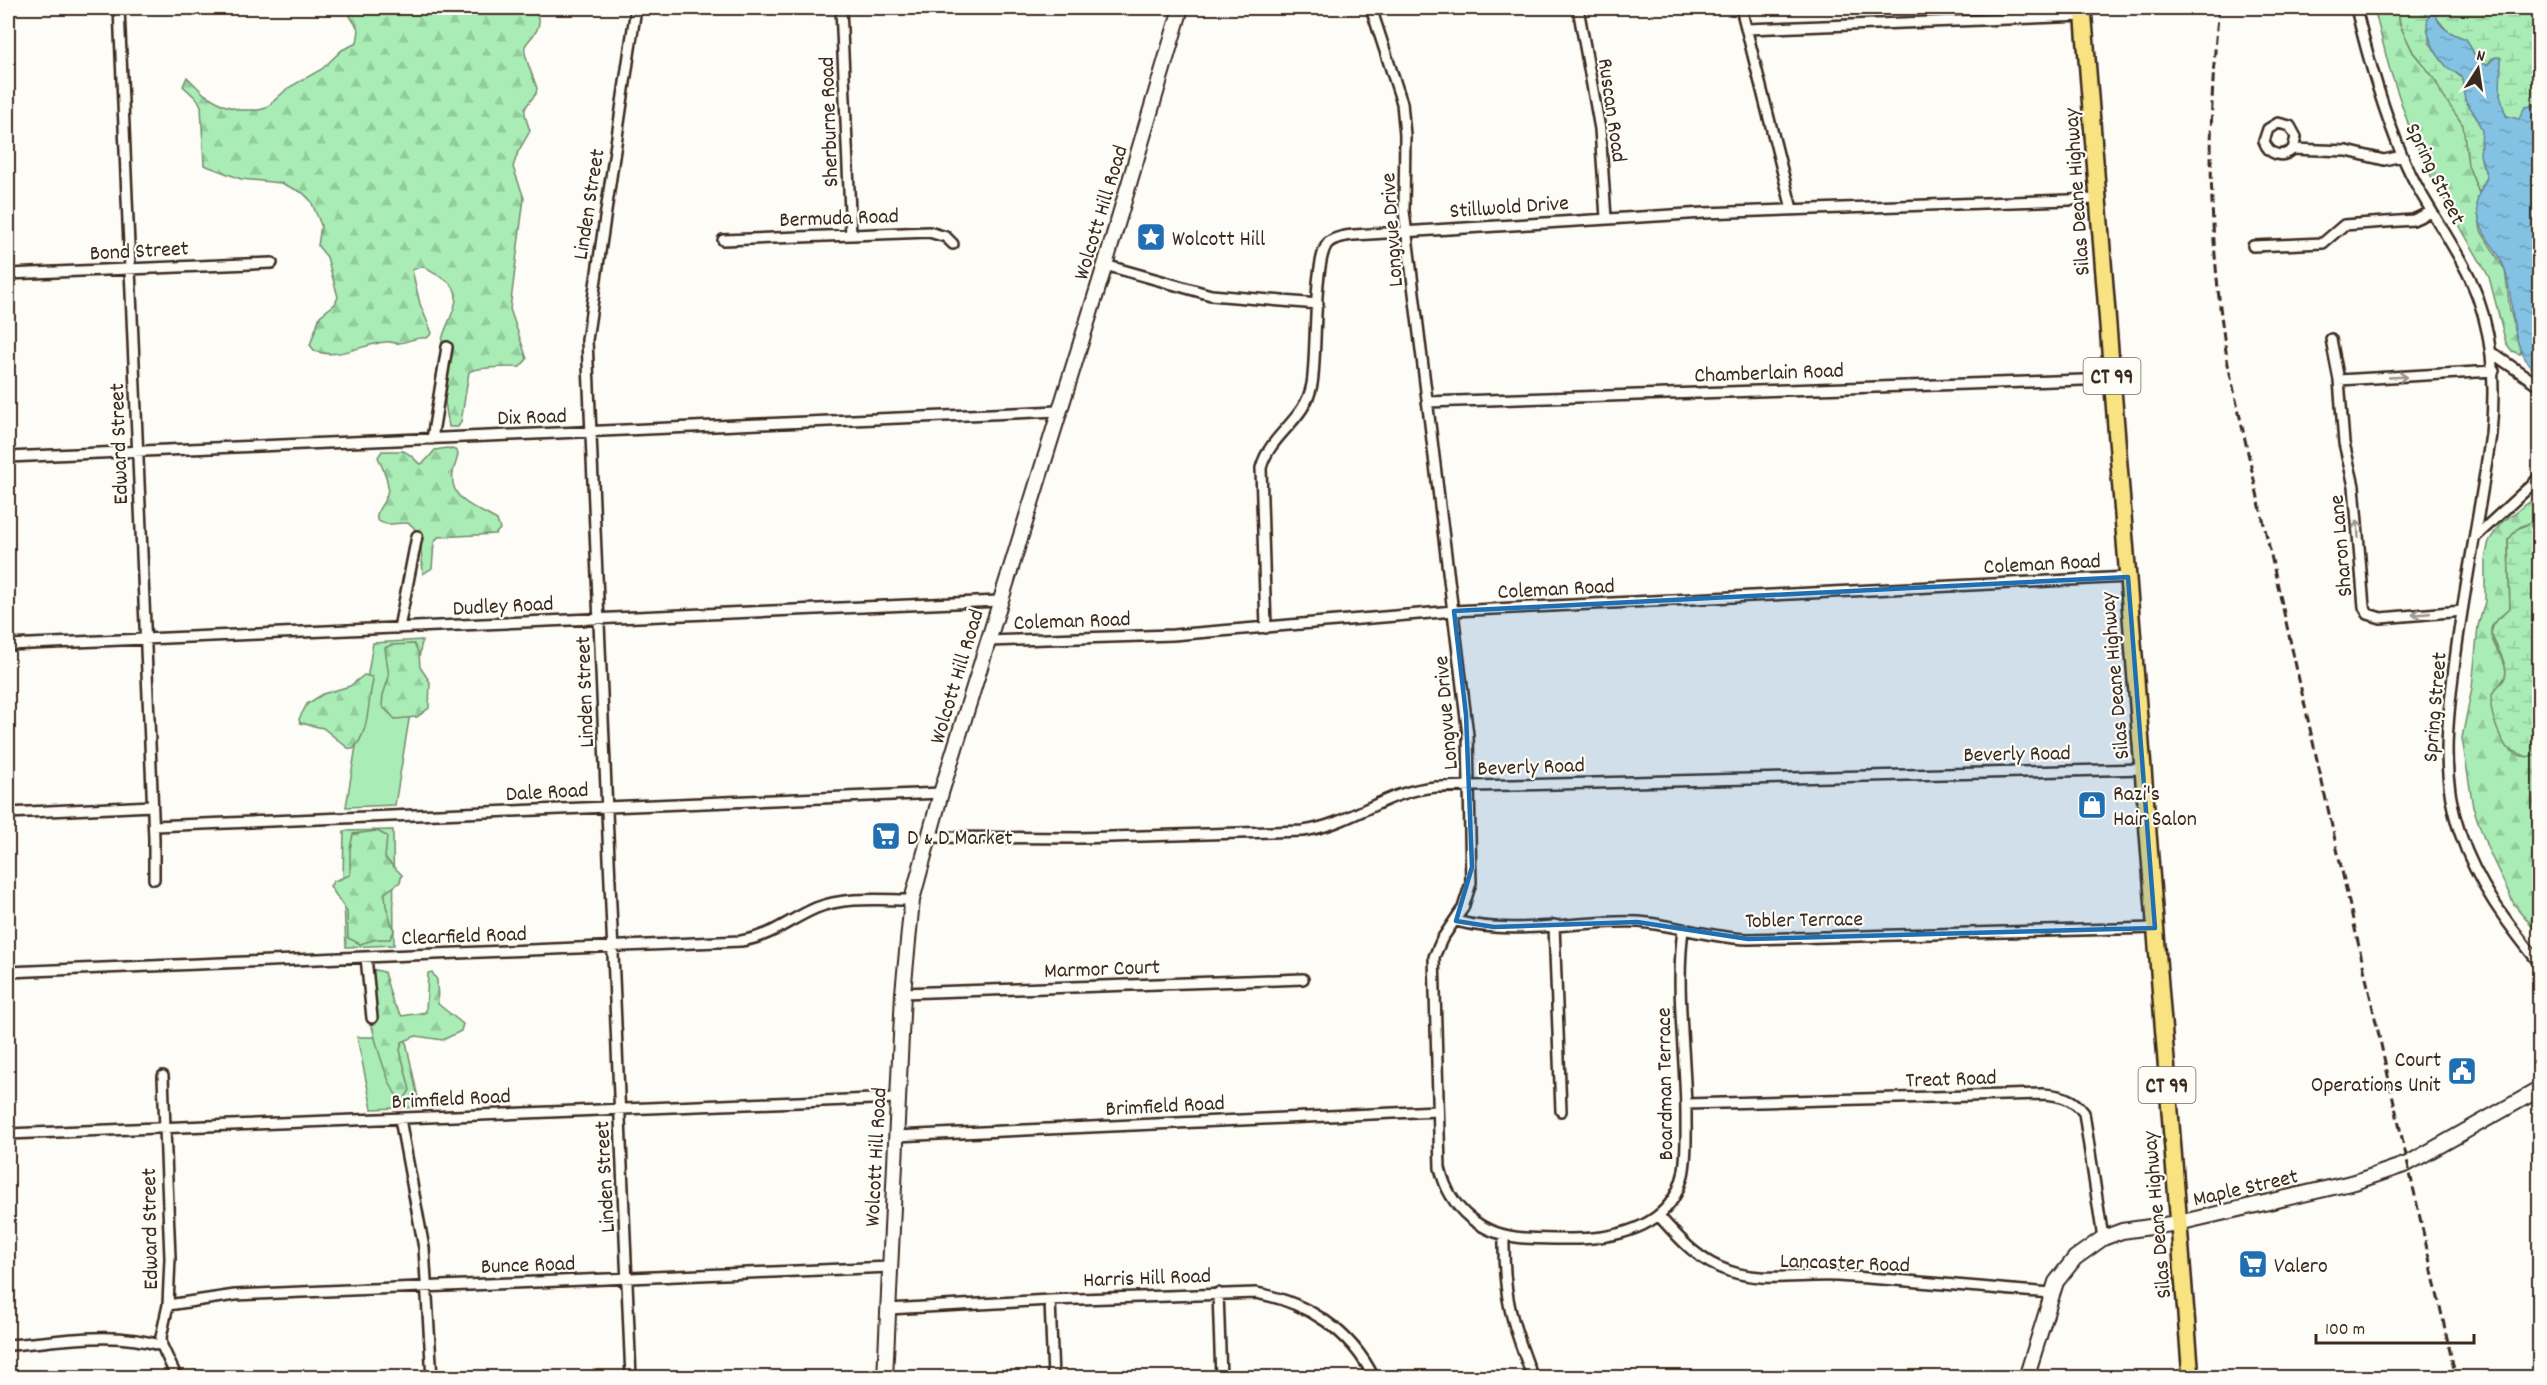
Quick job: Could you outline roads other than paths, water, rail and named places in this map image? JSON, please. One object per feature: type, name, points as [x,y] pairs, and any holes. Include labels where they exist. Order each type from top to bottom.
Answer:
[{"type":"main road","name":"Silas Deane Highway","points":[[2084,12],[2191,1377]]},
{"type":"street","name":"Edward Street","points":[[119,8],[144,639],[154,826],[154,879]]},
{"type":"street","name":"Linden Street","points":[[631,1377],[588,323],[636,8]]},
{"type":"street","name":"Sherburne Road","points":[[842,8],[851,235]]},
{"type":"street","name":"Wolcott Hill Road","points":[[885,1377],[897,1098],[903,993],[912,900],[941,793],[1105,265],[1181,8]]},
{"type":"street","name":"Longvue Drive","points":[[1371,8],[1401,103],[1405,135],[1403,191],[1406,232],[1466,716],[1473,867],[1467,897],[1456,921],[1442,939],[1434,957],[1440,1168],[1449,1194],[1467,1217],[1479,1225],[1504,1235]]},
{"type":"street","name":"Ruscan Road","points":[[1578,8],[1598,118],[1606,218]]},
{"type":"street","points":[[1741,8],[1792,209]]},
{"type":"street","name":"Spring Street","points":[[2356,8],[2374,76],[2402,156],[2469,278],[2484,318],[2492,352],[2494,371],[2491,434],[2462,611],[2446,737],[2447,774],[2454,813],[2466,850],[2486,893],[2540,964]]},
{"type":"street","points":[[1746,29],[2084,12]]},
{"type":"street","points":[[2293,149],[2347,151],[2384,160],[2402,156]]},
{"type":"street","name":"Stillwold Drive","points":[[1266,628],[1261,468],[1268,450],[1299,416],[1310,395],[1316,356],[1320,266],[1328,244],[1342,237],[1606,218],[1792,209],[2098,199]]},
{"type":"street","points":[[2253,246],[2323,243],[2344,225],[2403,221],[2422,217],[2431,212]]},
{"type":"street","name":"Bermuda Road","points":[[723,240],[930,232],[946,237],[953,244]]},
{"type":"street","name":"Bond Street","points":[[8,274],[272,262]]},
{"type":"street","points":[[1105,265],[1211,295],[1318,304]]},
{"type":"street","name":"Sharon Lane","points":[[2331,339],[2339,380],[2344,443],[2355,486],[2364,607],[2368,614],[2381,618],[2462,611]]},
{"type":"street","points":[[432,439],[447,347]]},
{"type":"street","points":[[2492,352],[2540,386]]},
{"type":"street","points":[[2339,380],[2494,371]]},
{"type":"street","name":"Chamberlain Road","points":[[1427,402],[2112,380]]},
{"type":"street","name":"Dix Road","points":[[8,457],[1058,411]]},
{"type":"street","points":[[2474,538],[2540,477]]},
{"type":"street","points":[[399,628],[417,536]]},
{"type":"street","name":"Coleman Road","points":[[988,641],[1148,636],[1454,611],[2128,577]]},
{"type":"street","name":"Dudley Road","points":[[8,645],[999,601]]},
{"type":"street","name":"Beverly Road","points":[[928,837],[1070,838],[1303,831],[1334,824],[1406,791],[1469,787],[1710,778],[2143,769]]},
{"type":"street","name":"Dale Road","points":[[154,826],[941,793]]},
{"type":"street","points":[[8,813],[152,806]]},
{"type":"street","name":"Clearfield Road","points":[[8,972],[748,940],[771,934],[807,912],[827,904],[912,900]]},
{"type":"street","name":"Tobler Terrace","points":[[1456,921],[1494,927],[1637,922],[1717,938],[1748,939],[2155,928]]},
{"type":"street","points":[[1554,925],[1562,1111]]},
{"type":"street","name":"Boardman Terrace","points":[[1659,1216],[1672,1201],[1682,1178],[1686,1104],[1680,963],[1683,930]]},
{"type":"street","points":[[366,957],[372,1018]]},
{"type":"street","name":"Marmor Court","points":[[903,993],[1303,979]]},
{"type":"street","name":"Edward Street","points":[[162,1346],[168,1305],[170,1258],[163,1076]]},
{"type":"street","name":"Maple Street","points":[[2026,1377],[2051,1293],[2067,1266],[2103,1238],[2122,1232],[2178,1223],[2385,1173],[2407,1164],[2540,1089]]},
{"type":"street","name":"Treat Road","points":[[1686,1104],[2042,1094],[2062,1096],[2079,1106],[2084,1113],[2103,1238]]},
{"type":"street","name":"Brimfield Road","points":[[8,1134],[897,1098]]},
{"type":"street","name":"Brimfield Road","points":[[896,1137],[1437,1111]]},
{"type":"street","points":[[400,1119],[418,1205],[427,1287],[432,1377]]},
{"type":"street","points":[[1533,1377],[1508,1309],[1503,1266],[1504,1235],[1556,1239],[1608,1235],[1637,1227],[1659,1216]]},
{"type":"street","name":"Lancaster Road","points":[[1659,1216],[1696,1254],[1718,1267],[1742,1275],[1767,1278],[1837,1276],[2051,1293]]},
{"type":"street","name":"Bunce Road","points":[[168,1305],[255,1294],[890,1267]]},
{"type":"street","points":[[1218,1293],[1221,1377]]},
{"type":"street","name":"Harris Hill Road","points":[[888,1309],[1218,1293],[1269,1296],[1311,1312],[1349,1340],[1360,1352],[1374,1377]]},
{"type":"street","points":[[1050,1300],[1053,1377]]},
{"type":"street","points":[[8,1345],[114,1339],[141,1340],[162,1346],[177,1377]]},
{"type":"water","points":[[2431,11],[2435,12],[2439,22],[2446,30],[2466,39],[2479,61],[2487,65],[2496,57],[2501,58],[2500,95],[2506,116],[2519,119],[2525,107],[2539,105],[2539,375],[2522,353],[2517,340],[2505,270],[2502,261],[2484,233],[2478,215],[2477,199],[2487,177],[2480,155],[2482,131],[2476,116],[2465,100],[2462,78],[2442,62],[2430,40],[2427,25]]},
{"type":"railway","points":[[2219,8],[2212,97],[2213,231],[2228,364],[2456,1378]]},
{"type":"place","name":"Wolcott Hill","points":[[1151,237]]},
{"type":"place","name":"Razi's Hair Salon","points":[[2092,805]]},
{"type":"place","name":"D & D Market","points":[[886,836]]},
{"type":"place","name":"Court Operations Unit","points":[[2462,1071]]},
{"type":"place","name":"Valero","points":[[2253,1264]]}]
